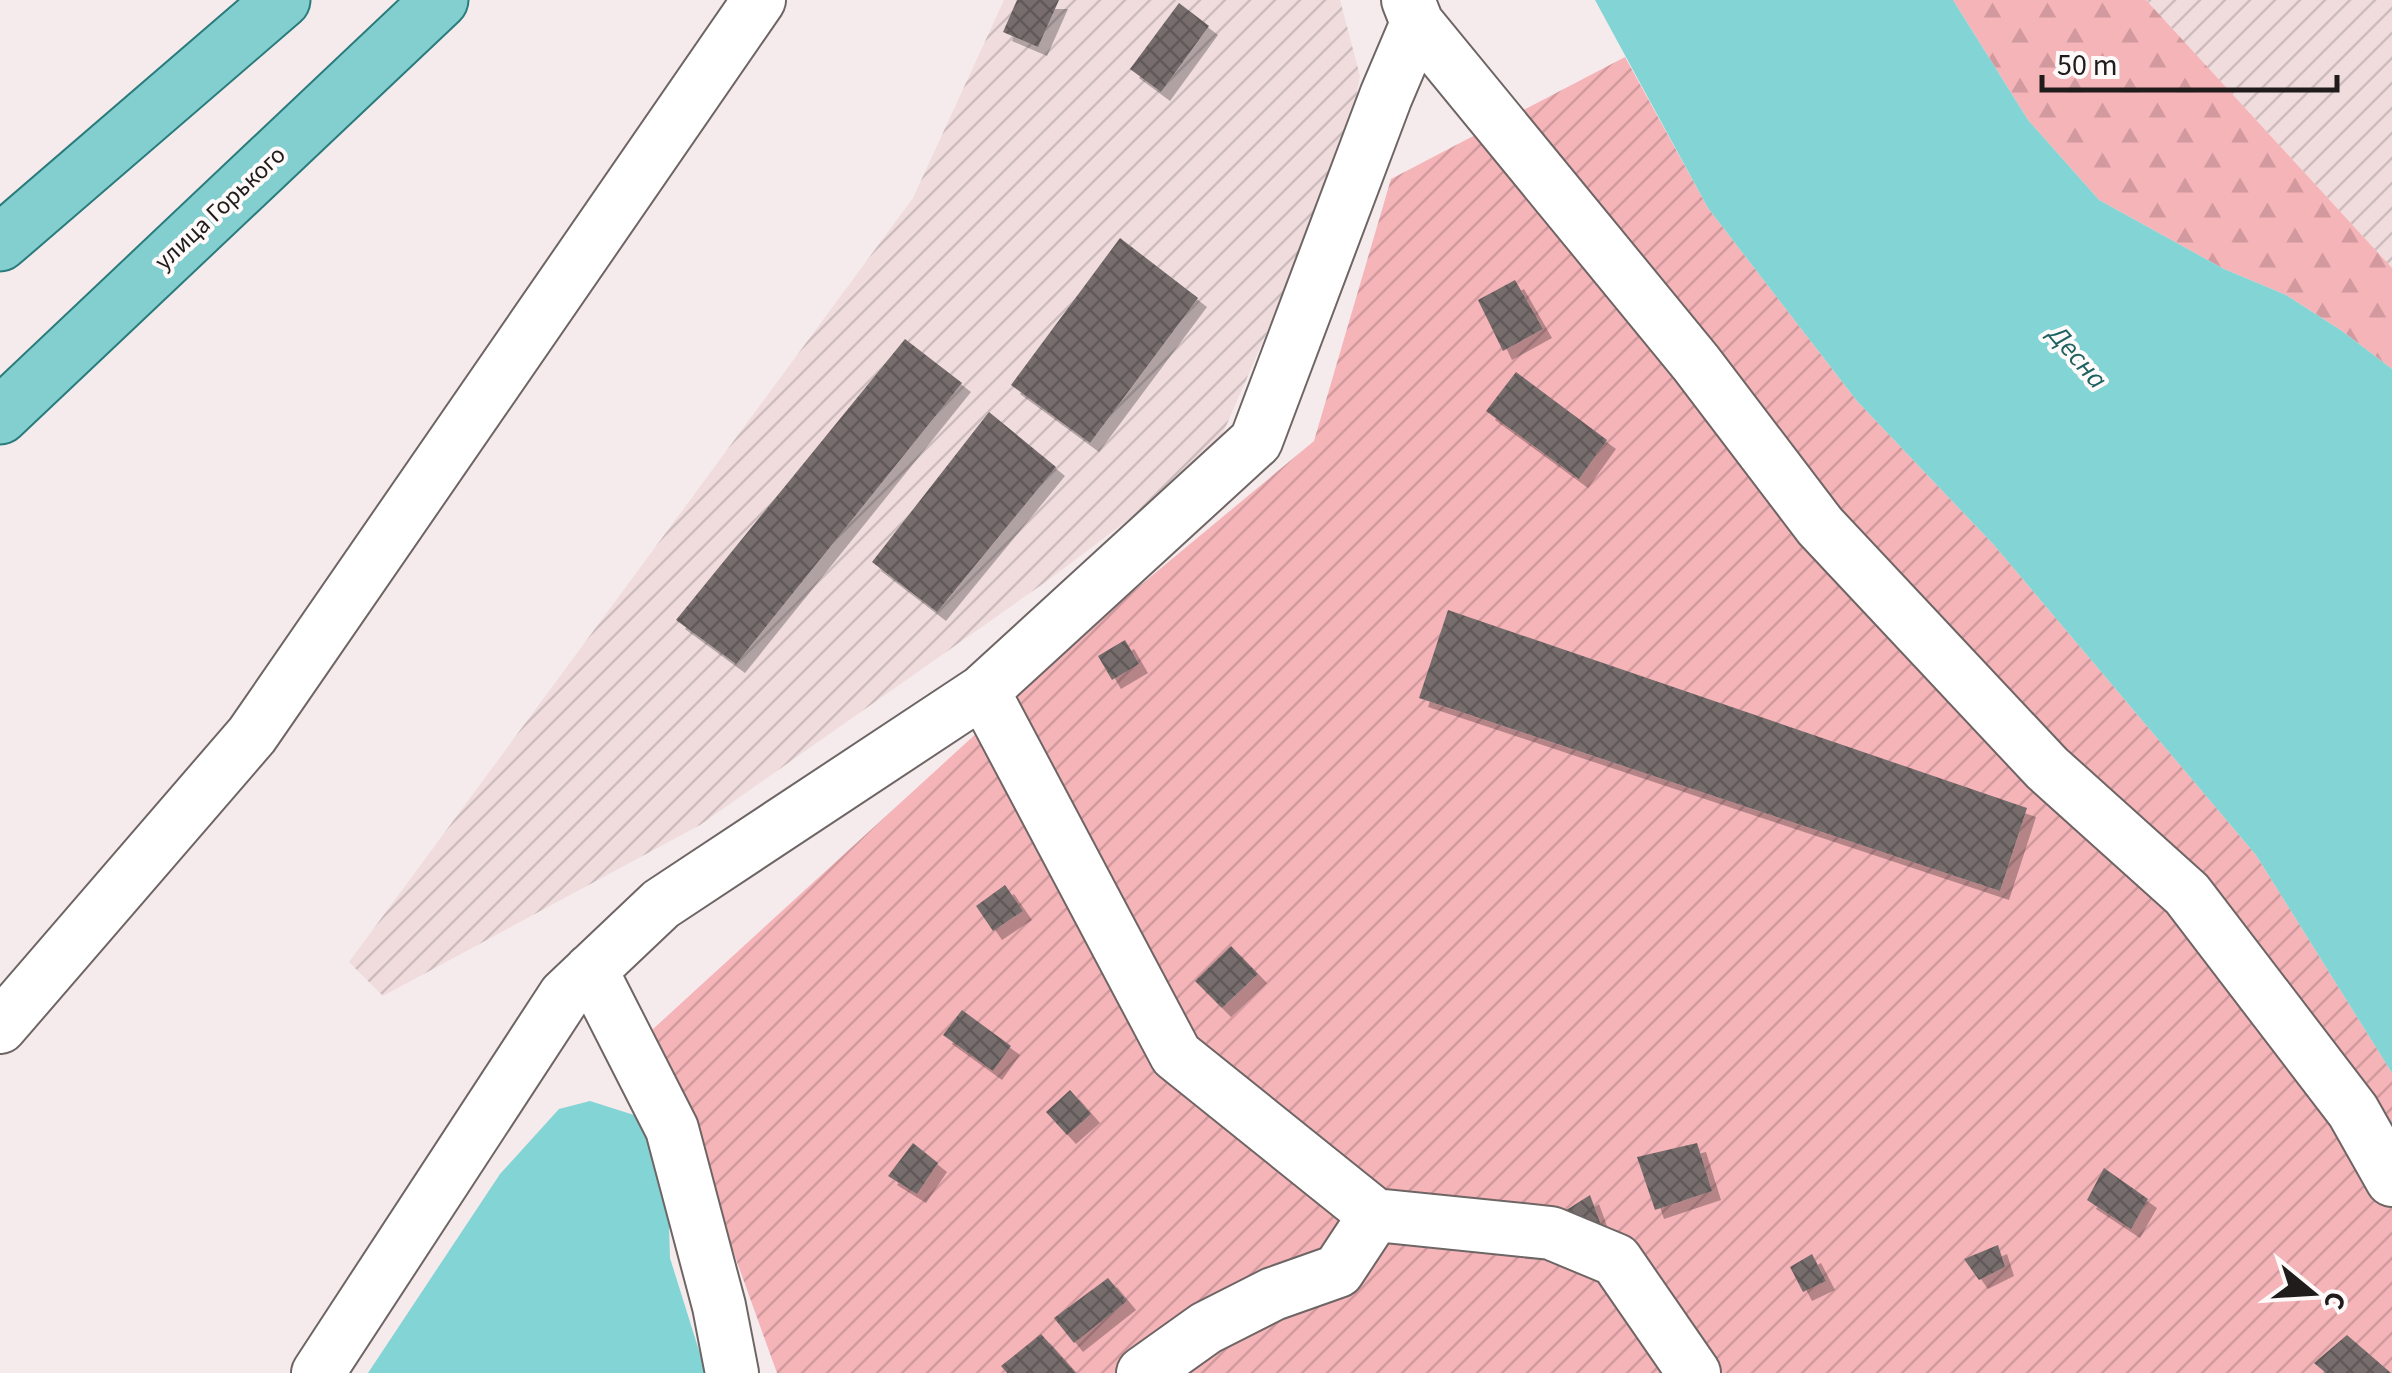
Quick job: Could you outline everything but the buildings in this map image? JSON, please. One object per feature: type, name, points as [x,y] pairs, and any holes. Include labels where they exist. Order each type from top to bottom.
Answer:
[{"type":"main road","points":[[0,243],[282,0]]},
{"type":"main road","name":"улица Горького","points":[[0,416],[440,0]]},
{"type":"street","points":[[0,1027],[252,734],[759,0]]},
{"type":"street","points":[[318,1373],[566,995],[591,970],[660,904],[983,692],[1256,441],[1386,96],[1413,12]]},
{"type":"street","points":[[1413,12],[1696,363],[1820,526],[2047,768],[2187,894],[2353,1111],[2392,1180]]},
{"type":"street","points":[[983,692],[1176,1055],[1375,1215],[1551,1233],[1616,1260],[1694,1373]]},
{"type":"street","points":[[591,970],[672,1128],[732,1373]]},
{"type":"street","points":[[1143,1373],[1206,1328],[1273,1294],[1338,1271],[1375,1215]]},
{"type":"shaded area","points":[[1004,0],[1340,0],[1360,76],[1347,148],[1213,456],[1047,581],[700,825],[383,996],[349,962],[913,198]]},
{"type":"shaded area","points":[[2146,0],[2392,0],[2392,268]]},
{"type":"green space","points":[[1953,0],[2146,0],[2392,268],[2392,369],[2286,295],[2224,269],[2099,200],[2028,120]]},
{"type":"green space","points":[[1625,57],[1708,208],[1857,401],[1994,545],[2256,855],[2392,1073],[2392,1373],[777,1373],[653,1029],[1119,603],[1314,441],[1391,179]]},
{"type":"water","name":"Десна","points":[[1595,0],[1953,0],[2028,120],[2099,200],[2224,269],[2286,295],[2392,369],[2392,1073],[2256,855],[1994,545],[1857,401],[1708,208]]},
{"type":"water","points":[[590,1101],[634,1115],[667,1159],[670,1258],[706,1373],[368,1373],[500,1174],[559,1109]]}]
